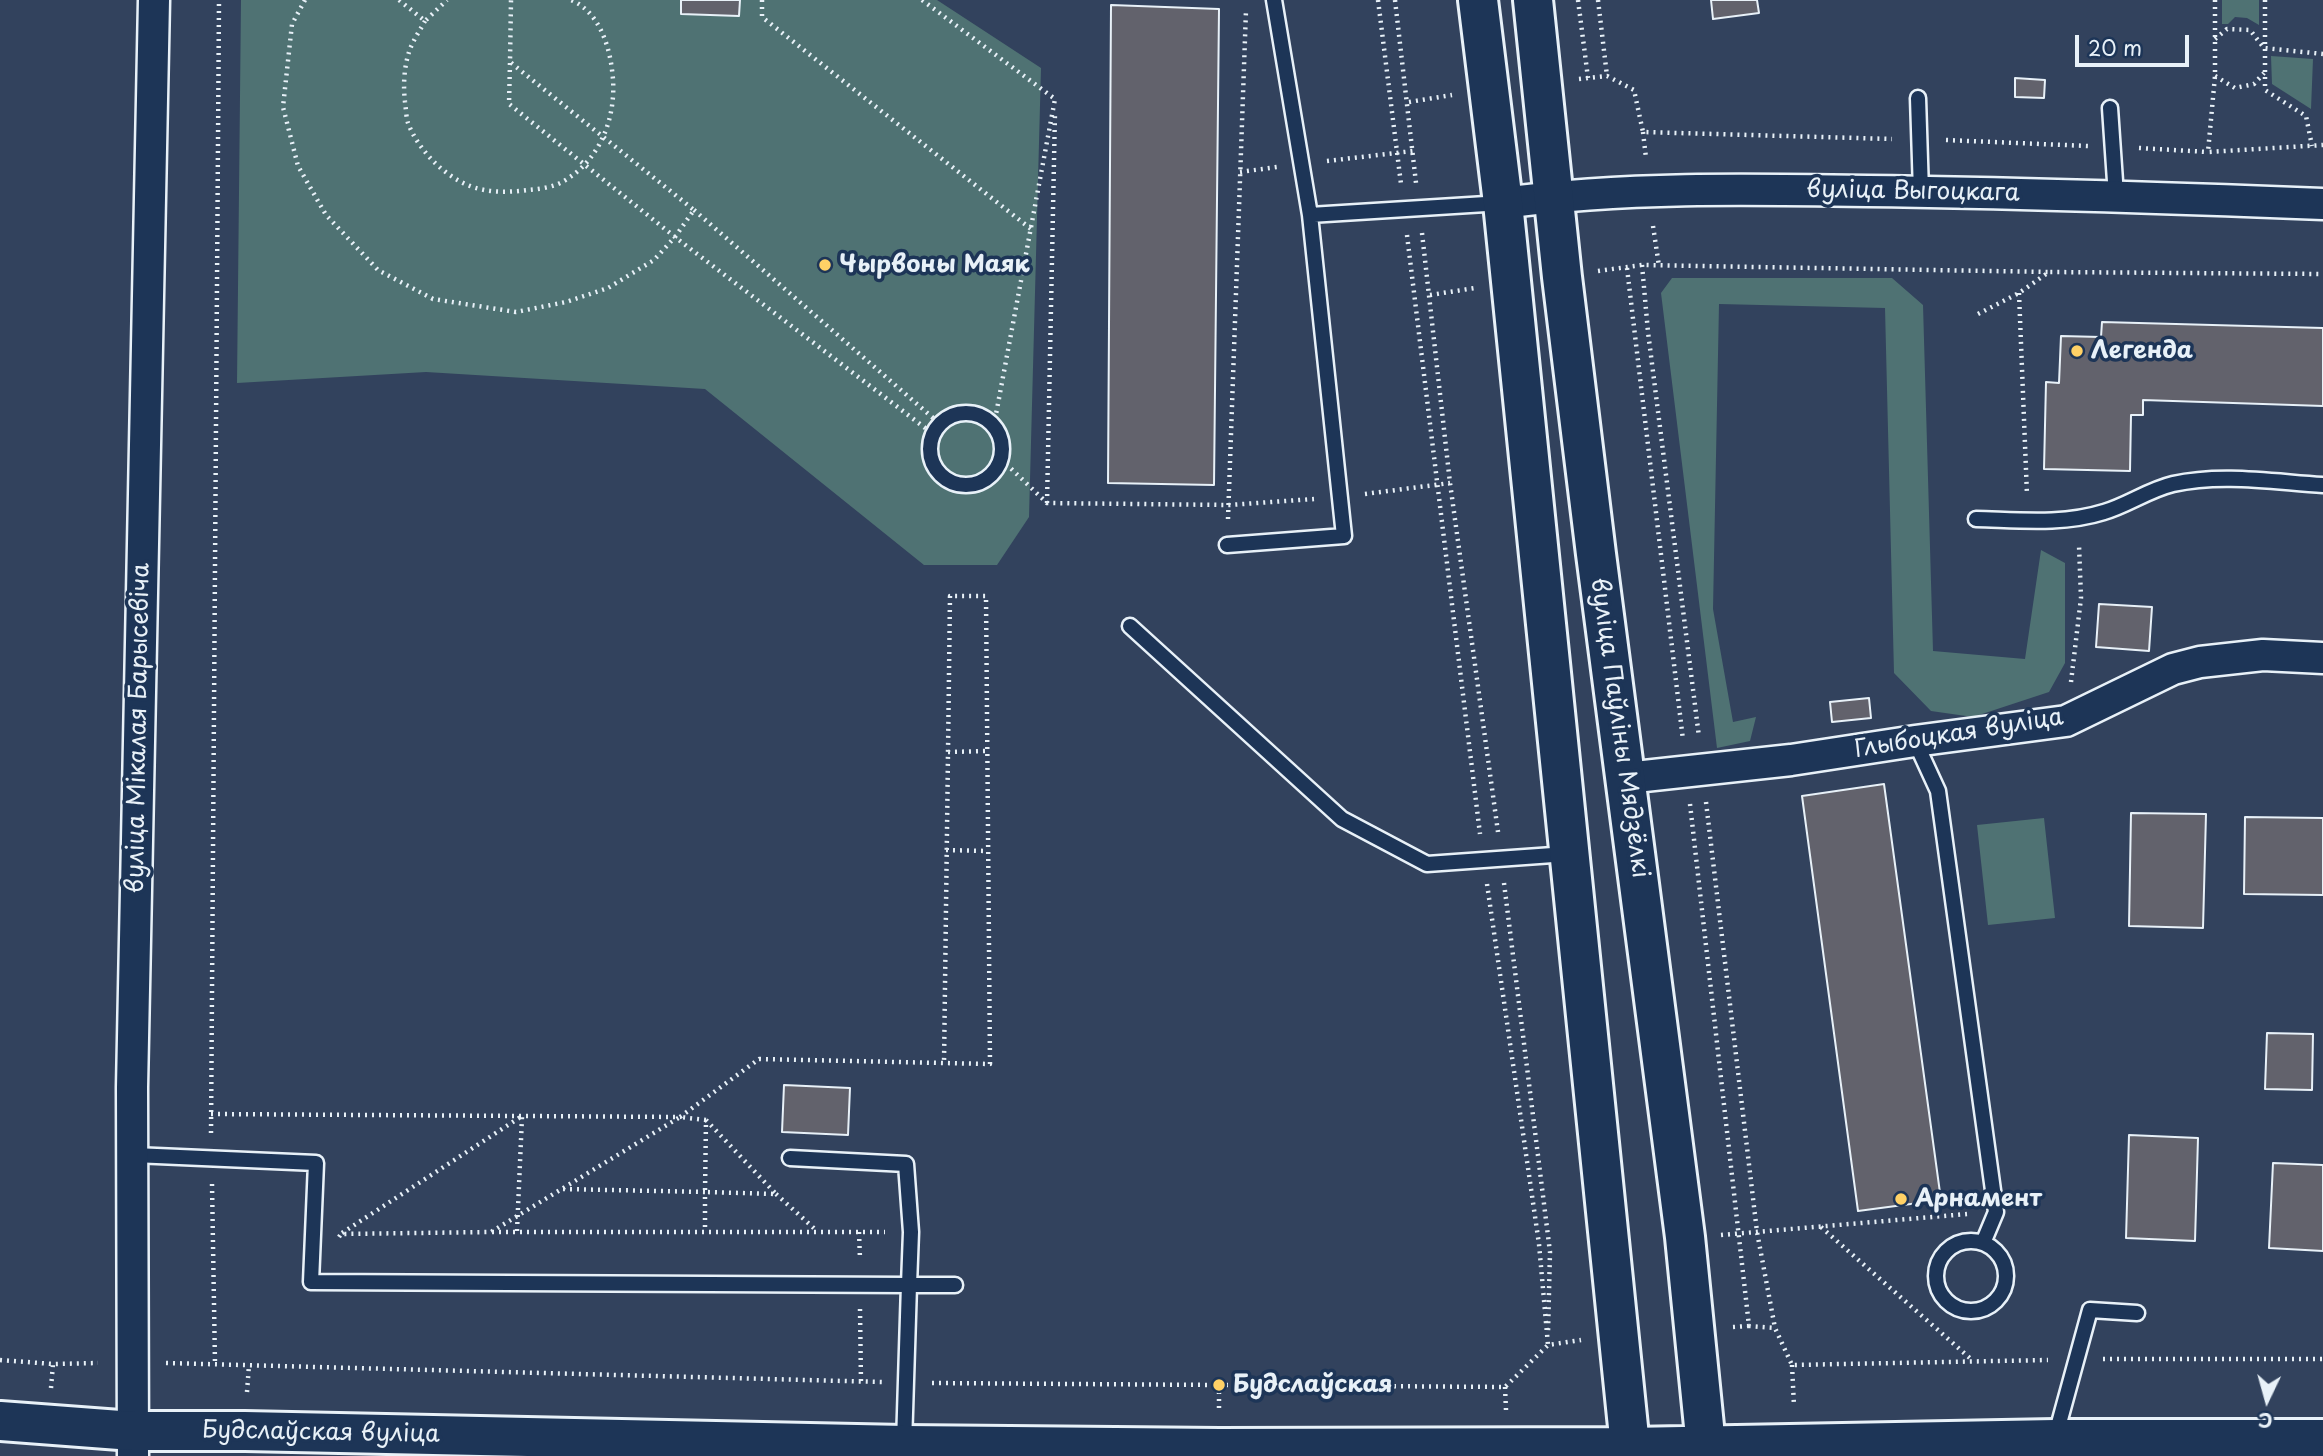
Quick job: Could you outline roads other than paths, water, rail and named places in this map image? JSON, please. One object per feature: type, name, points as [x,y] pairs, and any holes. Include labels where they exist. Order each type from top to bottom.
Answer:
[{"type":"street","name":"вуліца Мікалая Барысевіча","points":[[133,1444],[133,1073],[154,0]]},
{"type":"street","points":[[1478,0],[1503,203],[1631,1452]]},
{"type":"street","name":"вуліца Паўліны Мядзёлкі","points":[[1533,0],[1596,554],[1685,1237],[1707,1451]]},
{"type":"street","name":"вуліца Выгоцкага","points":[[1503,203],[1649,191],[1921,192],[2323,204]]},
{"type":"street","name":"Глыбоцкая вуліца","points":[[1626,778],[1791,760],[2066,721],[2173,669],[2263,655],[2323,658]]},
{"type":"street","name":"Будслаўская вуліца","points":[[0,1421],[133,1444],[258,1432],[904,1450],[1247,1448],[1631,1452],[2055,1439],[2323,1439]]},
{"type":"lane","points":[[1227,545],[1344,536],[1310,215],[1274,0]]},
{"type":"lane","points":[[1918,98],[1921,192]]},
{"type":"lane","points":[[2110,108],[2116,196]]},
{"type":"lane","points":[[1310,215],[1503,203]]},
{"type":"lane","points":[[973,413],[994,425],[1000,436],[1001,459],[988,479],[977,485],[953,484],[935,469],[929,445],[936,429],[949,416],[973,413]]},
{"type":"lane","points":[[1976,519],[2078,519],[2107,511],[2138,496],[2174,484],[2221,479],[2323,485]]},
{"type":"lane","points":[[1130,626],[1342,819],[1427,864],[1568,854]]},
{"type":"lane","points":[[1915,741],[1938,791],[1996,1212],[1983,1243]]},
{"type":"lane","points":[[134,1154],[316,1163],[311,1282],[955,1285]]},
{"type":"lane","points":[[790,1158],[906,1164],[911,1232],[904,1450]]},
{"type":"lane","points":[[1959,1243],[1983,1243],[2000,1256],[2005,1266],[2005,1288],[1999,1298],[1981,1310],[1959,1310],[1941,1294],[1936,1283],[1936,1270],[1940,1259],[1959,1243]]},
{"type":"lane","points":[[2055,1439],[2090,1310],[2137,1313]]},
{"type":"place","name":"Чырвоны Маяк","points":[[825,265]]},
{"type":"place","name":"Легенда","points":[[2077,351]]},
{"type":"place","name":"Арнамент","points":[[1901,1199]]},
{"type":"place","name":"Будслаўская","points":[[1219,1385]]}]
